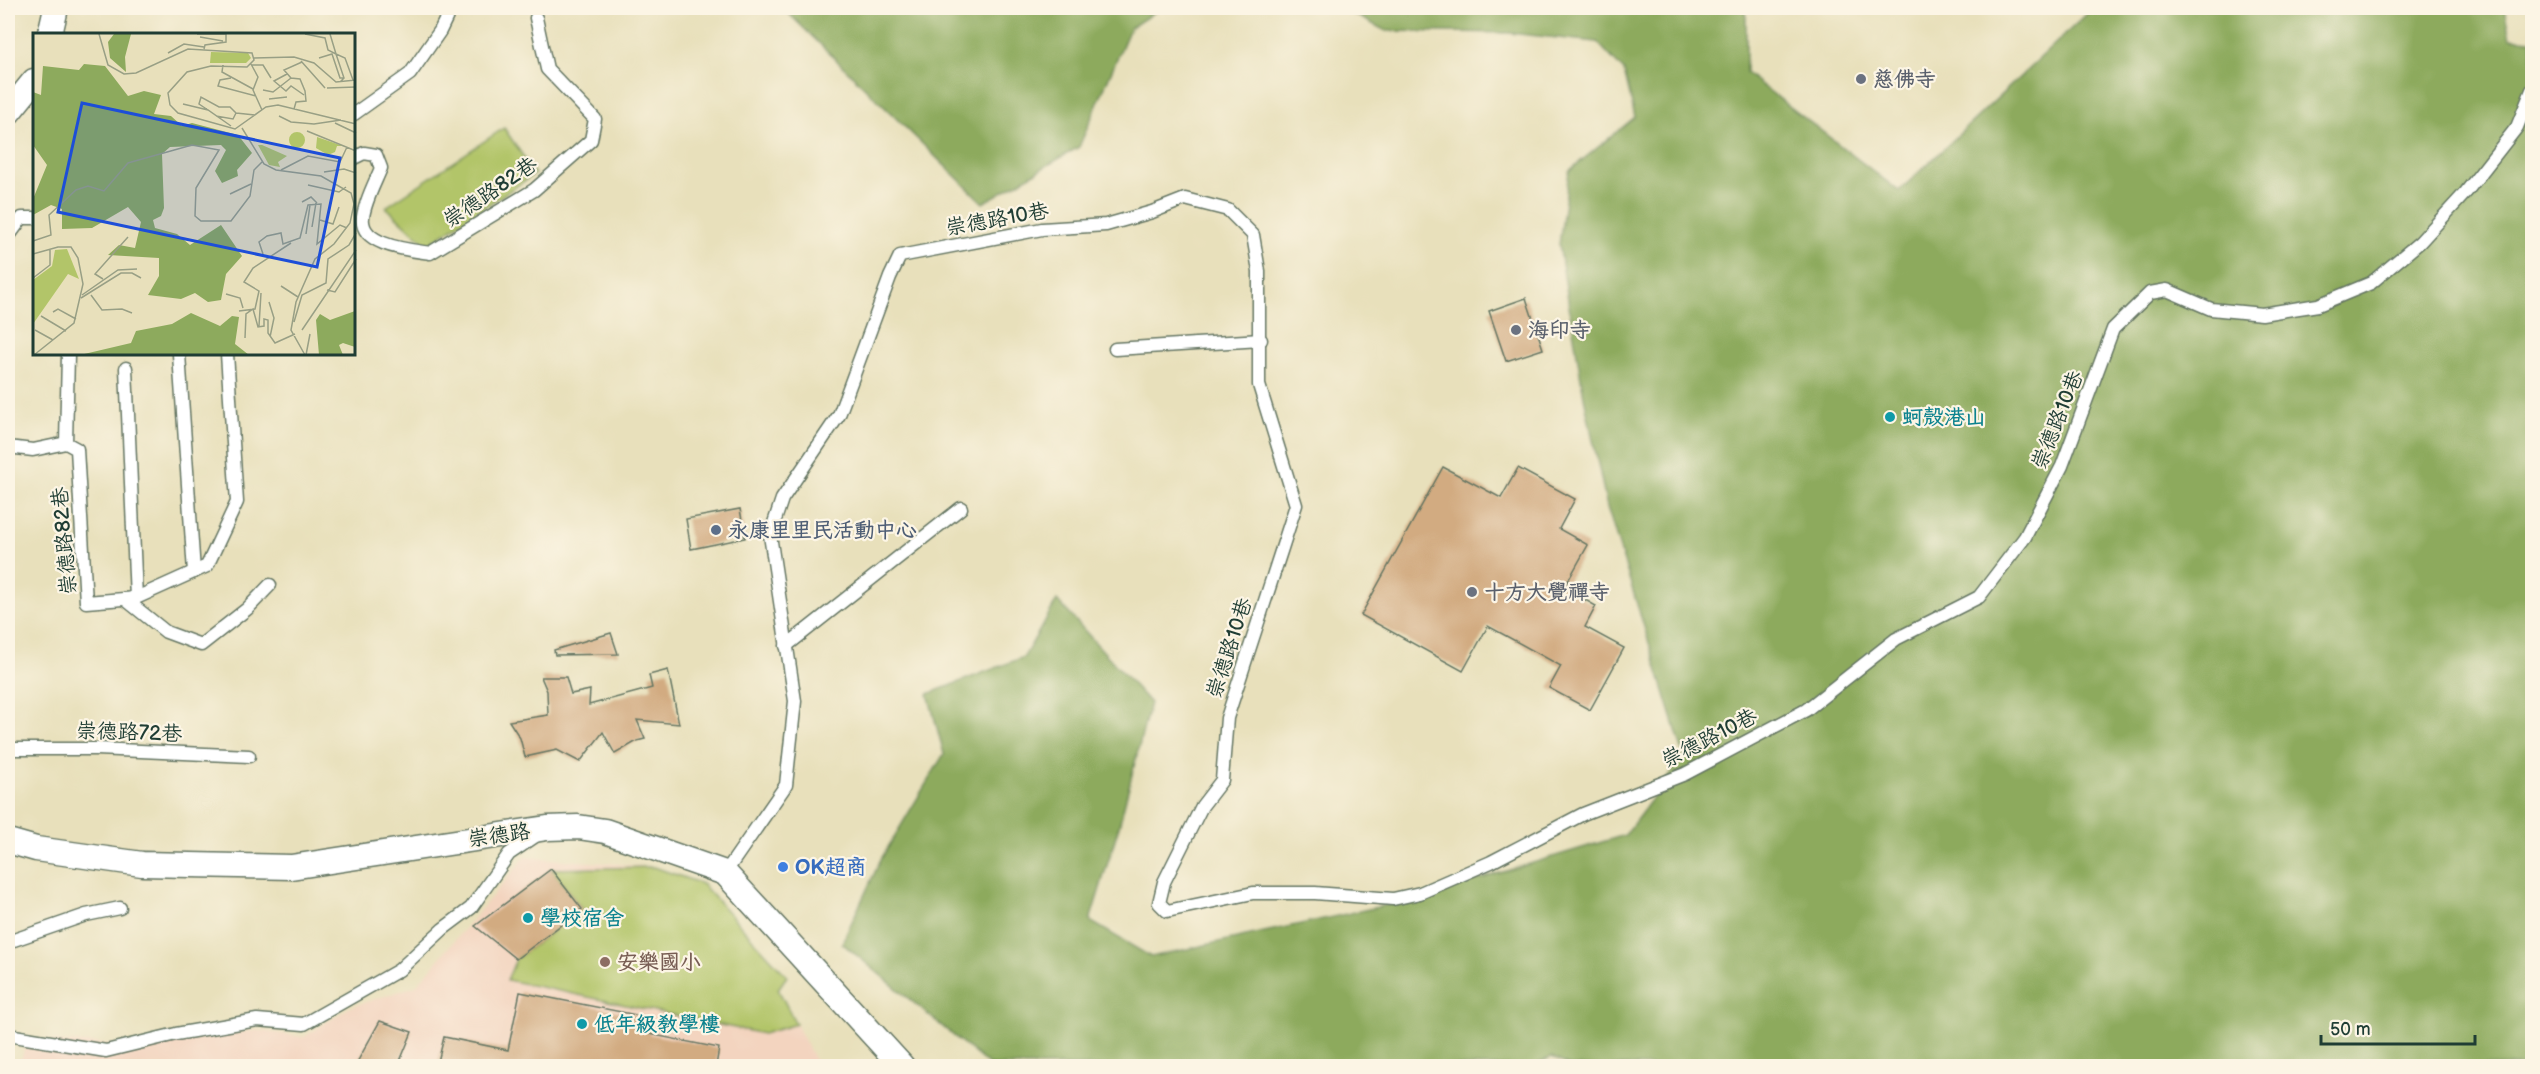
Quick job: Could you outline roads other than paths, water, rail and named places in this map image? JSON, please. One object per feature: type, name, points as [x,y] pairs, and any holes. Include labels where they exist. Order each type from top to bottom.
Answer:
[{"type":"street","points":[[50,33],[56,8]]},
{"type":"street","points":[[8,113],[33,82]]},
{"type":"street","name":"崇德路","points":[[8,841],[36,849],[142,864],[291,867],[547,828],[578,827],[605,831],[725,873],[902,1066]]},
{"type":"lane","points":[[356,113],[410,74],[440,32],[451,8]]},
{"type":"lane","name":"崇德路82巷","points":[[356,157],[364,153],[376,155],[381,168],[362,218],[365,228],[378,242],[430,254],[534,190],[591,140],[595,119],[547,69],[536,18]]},
{"type":"lane","name":"崇德路10巷","points":[[725,873],[786,785],[795,700],[770,535],[782,499],[839,415],[890,277],[900,256],[1042,229],[1106,225],[1152,212],[1185,199],[1228,210],[1252,235],[1259,271],[1261,340],[1259,385],[1296,505],[1227,718],[1222,780],[1202,806],[1164,882],[1160,903],[1167,911],[1253,893],[1315,893],[1393,899],[1420,893],[1491,862],[1583,814],[1685,774],[1806,710],[1896,639],[1979,597],[2025,537],[2062,466],[2113,329],[2150,293],[2167,290],[2211,309],[2262,314],[2318,305],[2371,283],[2420,242],[2466,192],[2517,127],[2532,90]]},
{"type":"lane","points":[[8,237],[22,218],[33,218]]},
{"type":"lane","points":[[1115,349],[1261,340]]},
{"type":"lane","name":"崇德路82巷","points":[[68,356],[66,443],[77,449],[86,602],[131,598],[207,566],[237,502],[227,356]]},
{"type":"lane","points":[[179,356],[194,572]]},
{"type":"lane","points":[[126,368],[131,598],[166,632],[201,645],[247,609],[270,585]]},
{"type":"lane","points":[[8,447],[33,450],[66,443]]},
{"type":"lane","points":[[786,646],[961,508]]},
{"type":"lane","name":"崇德路72巷","points":[[8,749],[97,749],[249,756]]},
{"type":"lane","points":[[8,1035],[106,1051],[176,1034],[257,1020],[304,1024],[399,970],[443,929],[471,908],[509,854],[547,828]]},
{"type":"lane","points":[[8,942],[86,915],[120,908]]},
{"type":"place","name":"慈佛寺","points":[[1861,79]]},
{"type":"place","name":"海印寺","points":[[1516,330]]},
{"type":"place","name":"蚵殼港山","points":[[1890,417]]},
{"type":"place","name":"永康里里民活動中心","points":[[716,530]]},
{"type":"place","name":"十方大覺禪寺","points":[[1472,592]]},
{"type":"place","name":"OK超商","points":[[783,867]]},
{"type":"place","name":"學校宿舍","points":[[528,918]]},
{"type":"place","name":"安樂國小","points":[[605,962]]},
{"type":"place","name":"低年級教學樓","points":[[582,1024]]}]
